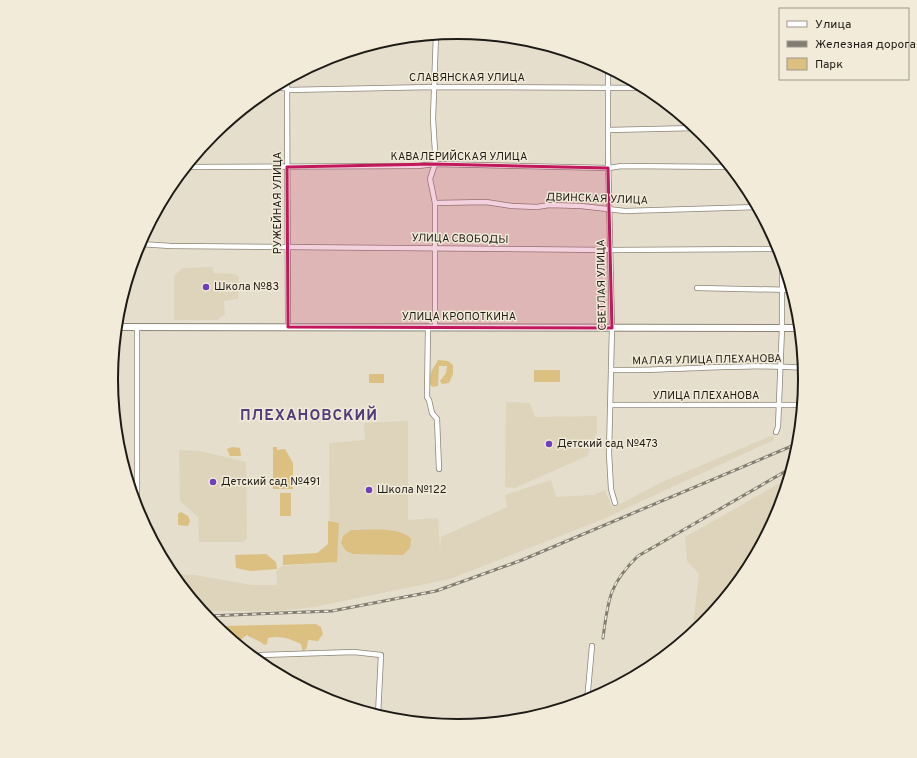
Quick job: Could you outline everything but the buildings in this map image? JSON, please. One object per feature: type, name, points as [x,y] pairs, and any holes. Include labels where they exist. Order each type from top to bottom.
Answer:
[{"type":"main road","name":"УЛИЦА КРОПОТКИНА","points":[[122,327],[795,328]]},
{"type":"street","points":[[435,327],[435,203],[430,179],[435,164],[433,118],[436,40]]},
{"type":"street","name":"СВЕТЛАЯ УЛИЦА","points":[[608,74],[608,168],[612,328],[609,453],[611,489],[615,503]]},
{"type":"street","name":"СЛАВЯНСКАЯ УЛИЦА","points":[[283,89],[434,87],[633,88]]},
{"type":"street","name":"РУЖЕЙНАЯ УЛИЦА","points":[[287,89],[288,327]]},
{"type":"street","points":[[608,130],[688,128]]},
{"type":"street","name":"КАВАЛЕРИЙСКАЯ УЛИЦА","points":[[193,167],[418,166],[435,164],[608,168],[622,166],[724,167]]},
{"type":"street","name":"ДВИНСКАЯ УЛИЦА","points":[[435,203],[486,202],[512,206],[580,206],[610,210],[752,207]]},
{"type":"street","name":"УЛИЦА СВОБОДЫ","points":[[146,244],[170,246],[610,250],[773,249]]},
{"type":"street","points":[[776,432],[782,328],[782,276]]},
{"type":"street","points":[[697,288],[787,290]]},
{"type":"street","points":[[136,485],[137,327]]},
{"type":"street","points":[[428,327],[427,397],[430,400],[432,413],[437,419],[439,469]]},
{"type":"street","name":"МАЛАЯ УЛИЦА ПЛЕХАНОВА","points":[[611,370],[659,371],[708,367],[798,368]]},
{"type":"street","name":"УЛИЦА ПЛЕХАНОВА","points":[[610,405],[798,405]]},
{"type":"street","points":[[588,694],[592,646]]},
{"type":"street","points":[[261,655],[354,652],[381,655],[378,709]]},
{"type":"highlighted area","points":[[435,164],[608,168],[612,328],[288,327],[287,167]]},
{"type":"shaded area","name":"Школа №83","points":[[212,267],[214,273],[234,274],[239,277],[238,299],[224,301],[225,314],[217,320],[174,320],[174,276],[182,268]]},
{"type":"shaded area","name":"Детский сад №473","points":[[506,402],[530,403],[535,417],[597,416],[597,432],[587,456],[515,488],[505,487]]},
{"type":"shaded area","points":[[408,421],[408,520],[438,518],[440,550],[441,537],[507,507],[505,495],[551,480],[556,497],[593,495],[605,490],[612,508],[662,482],[773,435],[774,440],[601,520],[450,579],[314,607],[277,611],[210,611],[181,574],[195,575],[252,585],[277,585],[276,571],[282,566],[330,562],[329,443],[365,440],[364,423]]},
{"type":"shaded area","name":"Детский сад №491","points":[[179,450],[200,451],[246,462],[247,539],[242,542],[199,542],[198,517],[180,501]]},
{"type":"shaded area","points":[[782,482],[773,509],[753,549],[728,586],[693,625],[699,574],[687,561],[685,537]]},
{"type":"green space","points":[[438,360],[448,361],[453,365],[453,374],[449,383],[442,384],[440,381],[446,373],[447,366],[439,366],[438,386],[433,387],[429,384],[431,372]]},
{"type":"green space","points":[[534,370],[560,370],[560,382],[534,382]]},
{"type":"green space","points":[[369,374],[384,374],[384,383],[369,383]]},
{"type":"green space","points":[[232,447],[240,448],[241,456],[230,456],[227,449]]},
{"type":"green space","points":[[273,447],[277,447],[277,450],[285,449],[293,463],[293,489],[273,489]]},
{"type":"green space","points":[[280,493],[291,493],[291,516],[280,516]]},
{"type":"green space","points":[[181,512],[188,516],[190,521],[188,526],[178,525],[178,514]]},
{"type":"green space","points":[[328,521],[339,523],[337,562],[283,565],[283,555],[317,553],[328,544]]},
{"type":"green space","points":[[374,529],[400,532],[411,539],[410,548],[403,555],[353,554],[346,551],[341,543],[343,536],[351,530]]},
{"type":"green space","points":[[266,554],[276,562],[277,569],[250,571],[236,568],[235,555]]},
{"type":"green space","points":[[316,624],[321,627],[323,634],[318,641],[308,640],[307,647],[303,652],[301,644],[289,639],[272,637],[268,638],[267,644],[264,645],[247,635],[240,640],[225,626]]},
{"type":"railway","points":[[215,616],[332,611],[436,591],[522,560],[792,446]]},
{"type":"railway","points":[[603,638],[606,613],[612,593],[621,575],[638,556],[786,471]]},
{"type":"place","name":"Школа №83","points":[[206,287]]},
{"type":"place","name":"Детский сад №473","points":[[549,444]]},
{"type":"place","name":"Детский сад №491","points":[[213,482]]},
{"type":"place","name":"Школа №122","points":[[369,490]]},
{"type":"district","name":"ПЛЕХАНОВСКИЙ","points":[[309,416]]}]
